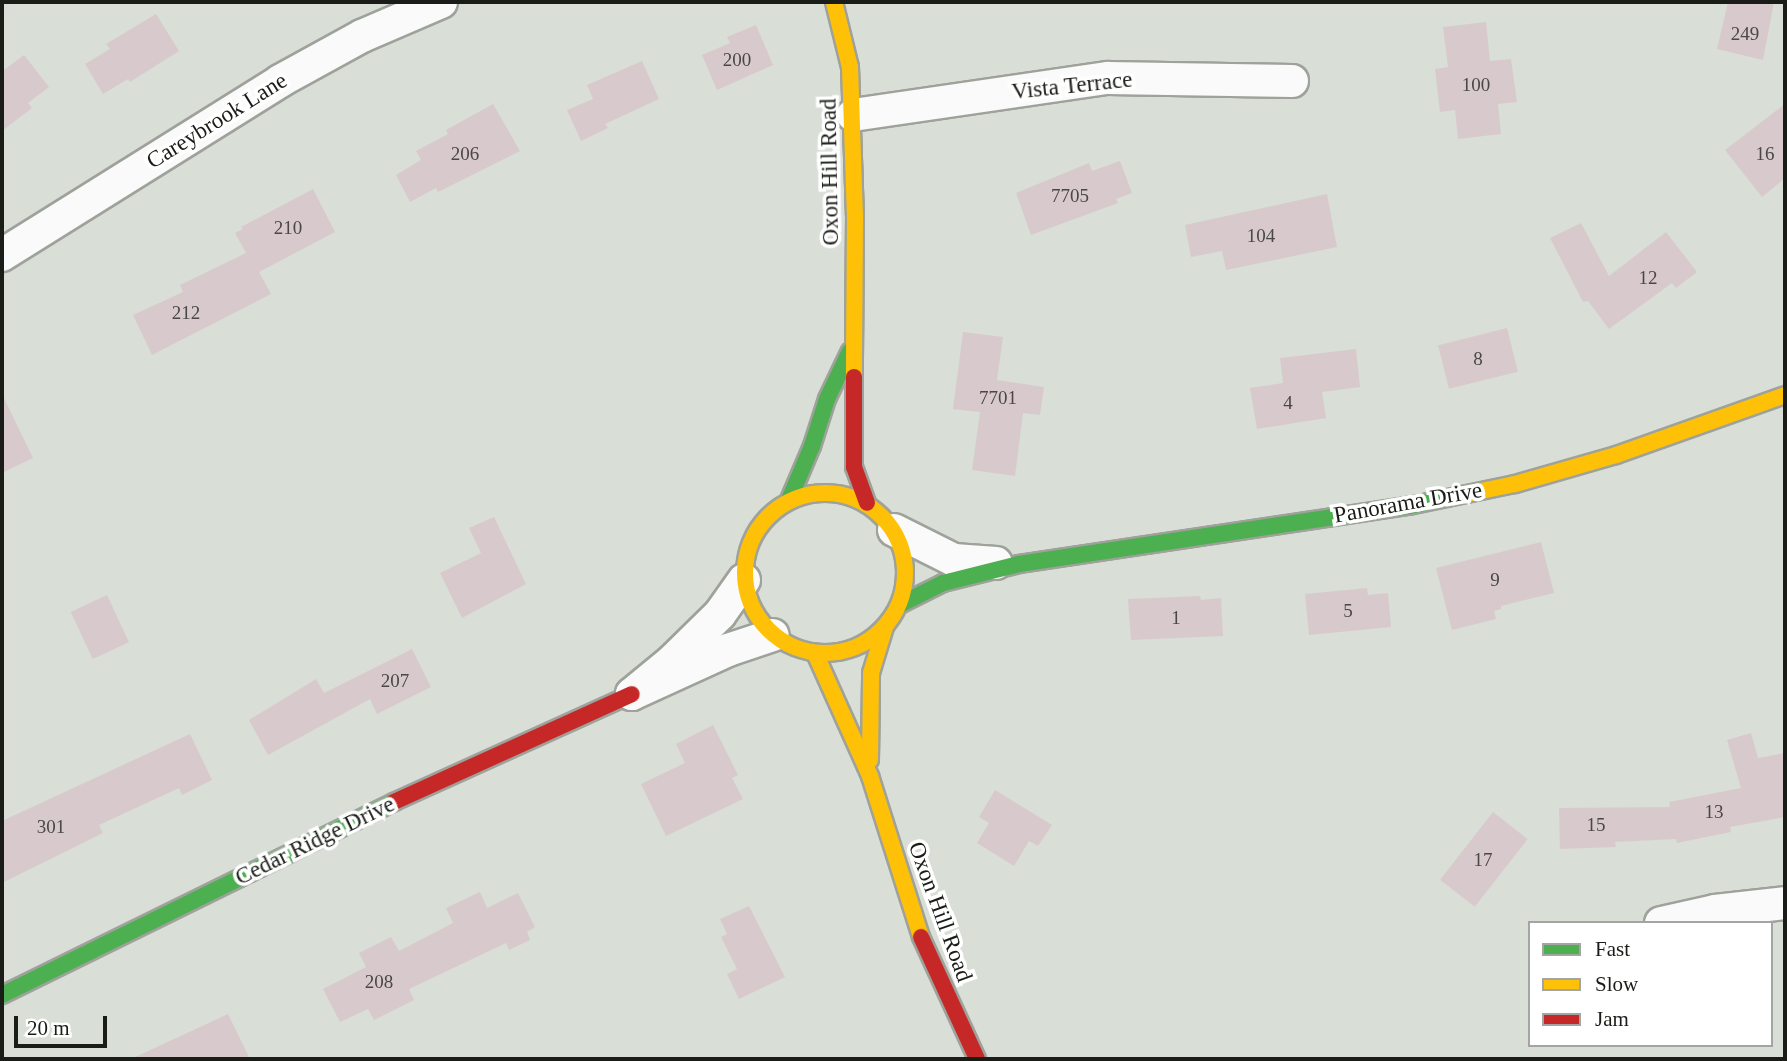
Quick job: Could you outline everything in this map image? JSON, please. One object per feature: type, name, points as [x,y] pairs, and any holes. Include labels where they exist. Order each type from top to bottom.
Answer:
[{"type":"main road","name":"Oxon Hill Road","points":[[834,2],[850,67],[853,115],[854,467],[867,503]]},
{"type":"main road","name":"Oxon Hill Road","points":[[789,500],[812,446],[827,399],[854,343]]},
{"type":"main road","name":"Panorama Drive","points":[[899,605],[943,583],[1019,564],[1409,506],[1515,484],[1616,456],[1785,395]]},
{"type":"main road","points":[[829,492],[867,503],[894,530],[904,554],[905,580],[899,605],[885,626],[865,643],[841,652],[815,653],[772,635],[758,619],[748,600],[744,580],[747,548],[764,519],[789,500],[829,492]]},
{"type":"main road","name":"Oxon Hill Road","points":[[870,776],[871,673],[885,626]]},
{"type":"main road","name":"Oxon Hill Road","points":[[815,653],[870,776],[924,948],[977,1059]]},
{"type":"main road","name":"Cedar Ridge Drive","points":[[2,995],[369,813],[632,694]]},
{"type":"street","name":"Careybrook Lane","points":[[2,255],[280,81],[362,36],[441,2]]},
{"type":"street","name":"Vista Terrace","points":[[853,115],[1108,78],[1292,81]]},
{"type":"street","name":"Panorama Drive","points":[[894,530],[954,560],[1019,564]]},
{"type":"street","name":"Cedar Ridge Drive","points":[[632,694],[672,661],[713,621],[744,580]]},
{"type":"street","name":"Cedar Ridge Drive","points":[[632,694],[728,650],[772,635]]},
{"type":"street","points":[[1670,921],[1715,911],[1785,903]]},
{"type":"building","points":[[1728,2],[1774,2],[1763,60],[1717,49]]},
{"type":"building","points":[[156,14],[179,51],[130,82],[128,79],[103,94],[85,64],[110,49],[106,44]]},
{"type":"building","points":[[1486,22],[1490,61],[1511,59],[1517,102],[1498,104],[1501,134],[1458,139],[1455,110],[1440,112],[1435,69],[1448,67],[1443,27]]},
{"type":"building","points":[[756,25],[773,65],[717,90],[702,55],[730,43],[727,37]]},
{"type":"building","points":[[24,55],[49,87],[28,103],[32,108],[2,131],[2,67],[4,70]]},
{"type":"building","points":[[642,61],[659,99],[605,124],[608,128],[581,141],[567,110],[593,99],[587,85]]},
{"type":"building","points":[[493,104],[520,151],[438,192],[436,188],[410,202],[396,175],[421,160],[416,151],[448,134],[446,130]]},
{"type":"building","points":[[1785,104],[1785,178],[1762,197],[1725,150]]},
{"type":"building","points":[[1120,161],[1132,193],[1116,199],[1118,203],[1031,235],[1016,193],[1089,163],[1092,171]]},
{"type":"building","points":[[313,189],[335,232],[259,272],[271,294],[152,355],[133,315],[183,292],[180,285],[246,253],[235,233],[243,229],[241,227]]},
{"type":"building","points":[[1327,194],[1337,247],[1226,270],[1222,251],[1191,257],[1185,225]]},
{"type":"building","points":[[1581,223],[1609,276],[1666,232],[1697,272],[1676,288],[1672,283],[1609,329],[1588,301],[1583,302],[1550,238]]},
{"type":"building","points":[[1507,328],[1518,372],[1449,389],[1438,345]]},
{"type":"building","points":[[963,332],[1003,337],[997,380],[1044,387],[1040,415],[1023,413],[1015,476],[972,470],[980,412],[953,409]]},
{"type":"building","points":[[1356,349],[1360,387],[1322,392],[1326,418],[1257,429],[1250,388],[1283,383],[1280,358]]},
{"type":"building","points":[[2,394],[33,458],[2,473]]},
{"type":"building","points":[[494,517],[526,584],[462,618],[440,573],[481,553],[469,528]]},
{"type":"building","points":[[1541,542],[1554,593],[1501,606],[1501,609],[1494,611],[1496,619],[1452,630],[1436,568]]},
{"type":"building","points":[[1367,588],[1368,595],[1388,593],[1391,627],[1309,635],[1305,594]]},
{"type":"building","points":[[107,595],[129,642],[93,659],[71,612]]},
{"type":"building","points":[[1200,596],[1201,600],[1221,598],[1223,636],[1131,640],[1128,599]]},
{"type":"building","points":[[412,649],[431,687],[377,714],[370,699],[268,755],[249,720],[316,679],[324,693]]},
{"type":"building","points":[[713,725],[738,775],[732,778],[743,799],[666,836],[641,784],[685,763],[676,744]]},
{"type":"building","points":[[1751,733],[1758,758],[1785,753],[1785,817],[1730,827],[1731,832],[1677,843],[1676,839],[1615,842],[1616,847],[1560,849],[1559,808],[1670,807],[1669,802],[1741,788],[1727,740]]},
{"type":"building","points":[[190,734],[212,780],[182,795],[179,788],[99,825],[103,833],[2,883],[2,821]]},
{"type":"building","points":[[995,790],[1052,825],[1038,846],[1029,841],[1014,866],[977,843],[989,823],[979,817]]},
{"type":"building","points":[[1493,812],[1528,839],[1475,907],[1440,880]]},
{"type":"building","points":[[480,892],[487,908],[518,893],[535,927],[527,932],[530,940],[509,950],[506,943],[409,989],[414,1000],[374,1020],[368,1009],[340,1022],[323,989],[366,967],[359,953],[391,937],[399,951],[453,923],[446,908]]},
{"type":"building","points":[[749,906],[785,977],[739,999],[727,974],[737,969],[721,937],[727,934],[720,919]]},
{"type":"building","points":[[228,1014],[250,1059],[131,1059]]},
{"type":"traffic: fast","points":[[789,500],[812,446],[827,399],[850,351]]},
{"type":"traffic: fast","points":[[899,605],[943,583],[1019,564],[1409,506],[1457,496]]},
{"type":"traffic: fast","points":[[2,995],[394,802]]},
{"type":"traffic: slow","points":[[834,2],[850,67],[855,216],[854,377]]},
{"type":"traffic: slow","points":[[1457,496],[1515,484],[1616,455],[1785,395]]},
{"type":"traffic: slow","points":[[825,493],[856,499],[882,516],[899,542],[905,573],[899,604],[882,630],[856,647],[825,653],[794,647],[768,630],[751,604],[745,573],[751,542],[768,516],[794,499],[825,493]]},
{"type":"traffic: slow","points":[[870,760],[871,673],[885,627]]},
{"type":"traffic: slow","points":[[815,653],[870,776],[921,937]]},
{"type":"traffic: jam","points":[[854,377],[854,467],[867,503]]},
{"type":"traffic: jam","points":[[394,802],[632,694]]},
{"type":"traffic: jam","points":[[921,937],[977,1059]]}]
